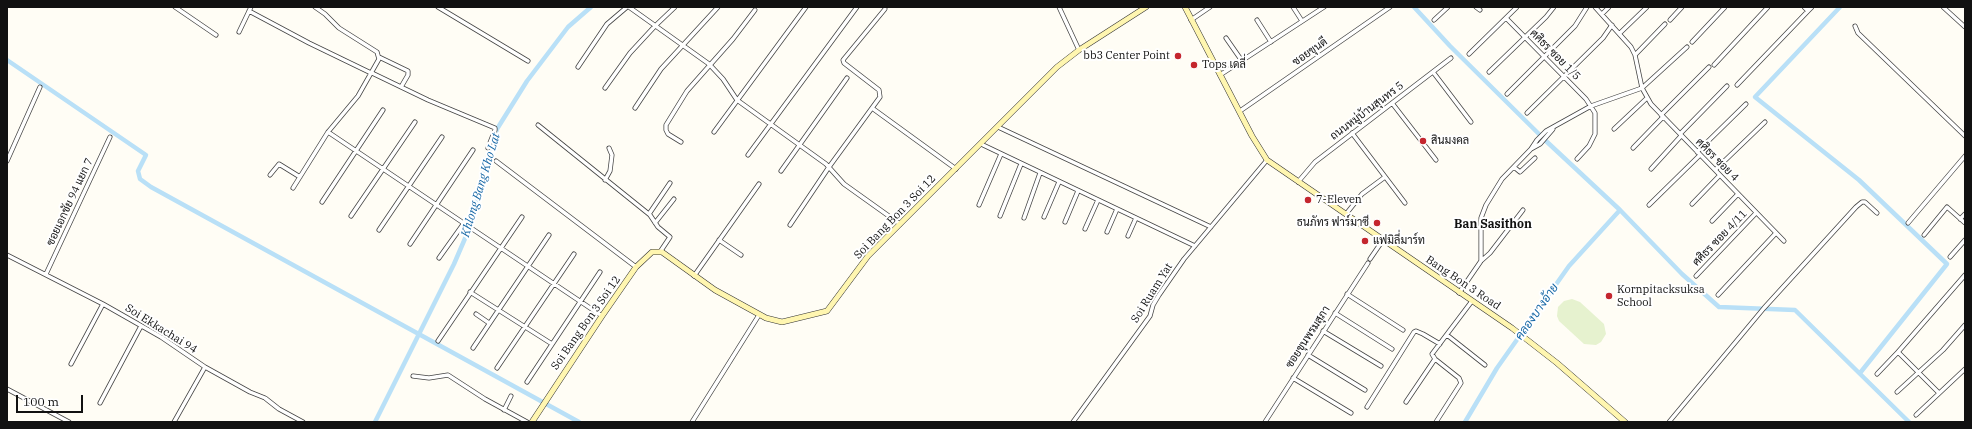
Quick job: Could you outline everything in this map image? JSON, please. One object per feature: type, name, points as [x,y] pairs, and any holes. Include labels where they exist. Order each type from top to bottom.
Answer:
[{"type":"street","points":[[175,7],[216,36]]},
{"type":"street","points":[[238,32],[251,7]]},
{"type":"street","points":[[315,7],[325,14],[339,28],[377,52],[379,57],[409,72],[401,88]]},
{"type":"street","points":[[438,7],[528,61]]},
{"type":"street","points":[[605,88],[630,52],[675,7]]},
{"type":"street","points":[[635,108],[661,69],[718,7]]},
{"type":"street","points":[[714,132],[806,7]]},
{"type":"street","points":[[748,155],[857,7]]},
{"type":"street","points":[[1059,7],[1079,50]]},
{"type":"street","name":"Soi Bang Bon 3 Soi 12","points":[[532,422],[602,316],[636,268],[652,252],[660,252],[715,290],[759,315],[782,322],[827,311],[868,256],[1057,67],[1079,50],[1146,7]]},
{"type":"street","name":"Bang Bon 3 Road","points":[[1185,7],[1252,136],[1267,160],[1512,328],[1557,362],[1625,422]]},
{"type":"street","points":[[1191,20],[1210,7]]},
{"type":"street","points":[[1293,7],[1302,21]]},
{"type":"street","points":[[1220,75],[1324,7]]},
{"type":"street","name":"ซอยขุนดี","points":[[1240,111],[1390,7]]},
{"type":"street","points":[[1434,20],[1448,7]]},
{"type":"street","points":[[1469,54],[1517,7]]},
{"type":"street","points":[[1489,72],[1525,38],[1554,7]]},
{"type":"street","points":[[1507,94],[1575,26],[1587,7]]},
{"type":"street","name":"ศศิธร ซอย 4","points":[[1595,7],[1628,41],[1635,55],[1642,88],[1647,98],[1680,135],[1784,241]]},
{"type":"street","points":[[1602,14],[1609,7]]},
{"type":"street","points":[[1620,34],[1647,7]]},
{"type":"street","points":[[1670,20],[1682,7]]},
{"type":"street","points":[[1692,42],[1725,7]]},
{"type":"street","points":[[1714,64],[1768,7]]},
{"type":"street","points":[[1804,7],[1808,11]]},
{"type":"street","points":[[1737,86],[1812,7]]},
{"type":"street","points":[[1943,7],[1965,27]]},
{"type":"street","points":[[578,67],[607,24],[625,8],[655,26],[709,64],[723,79],[737,100],[829,167],[844,184],[900,224]]},
{"type":"street","points":[[790,224],[880,97],[879,90],[844,63],[843,60],[885,9]]},
{"type":"street","points":[[681,142],[668,134],[666,125],[687,91],[755,10]]},
{"type":"street","points":[[249,12],[309,44],[401,88],[495,128],[488,148]]},
{"type":"street","name":"ศศิธร ซอย 1/5","points":[[1506,18],[1564,76],[1591,106]]},
{"type":"street","points":[[1257,20],[1271,42]]},
{"type":"street","points":[[1635,55],[1665,24]]},
{"type":"street","points":[[1527,112],[1603,38],[1612,25]]},
{"type":"street","points":[[1855,26],[1858,33],[1965,136]]},
{"type":"street","points":[[1226,38],[1242,60]]},
{"type":"street","points":[[1480,261],[1482,212],[1502,179],[1531,149],[1537,140],[1546,131],[1554,128],[1591,106],[1642,88],[1687,47]]},
{"type":"street","points":[[293,188],[328,132],[358,96],[372,73],[379,57]]},
{"type":"street","name":"ถนนหมู่บ้านสุนทร 5","points":[[1298,182],[1315,162],[1451,58]]},
{"type":"street","points":[[1633,148],[1709,66]]},
{"type":"street","points":[[1433,72],[1471,122]]},
{"type":"street","points":[[782,171],[848,78]]},
{"type":"street","points":[[1651,168],[1727,86]]},
{"type":"street","points":[[7,161],[40,87]]},
{"type":"street","points":[[1614,129],[1647,98]]},
{"type":"street","points":[[1392,103],[1436,160]]},
{"type":"street","points":[[1649,205],[1746,104]]},
{"type":"street","points":[[1577,159],[1584,152],[1595,134],[1596,119],[1591,106]]},
{"type":"street","points":[[872,108],[956,169]]},
{"type":"street","points":[[322,202],[355,150],[383,110]]},
{"type":"street","points":[[351,216],[415,122]]},
{"type":"street","points":[[1715,170],[1765,122]]},
{"type":"street","points":[[538,125],[649,214],[655,223],[670,237],[660,252]]},
{"type":"street","points":[[998,127],[1211,227]]},
{"type":"street","points":[[1531,149],[1540,144],[1550,135],[1554,128]]},
{"type":"street","points":[[328,132],[602,316]]},
{"type":"street","points":[[1352,133],[1405,203]]},
{"type":"street","name":"ซอยเอกชัย 94 แยก 7","points":[[46,274],[110,137]]},
{"type":"street","points":[[379,230],[442,137]]},
{"type":"street","points":[[981,144],[1195,246]]},
{"type":"street","points":[[605,180],[610,171],[612,154],[610,148]]},
{"type":"street","points":[[410,244],[473,150]]},
{"type":"street","points":[[979,205],[1001,154]]},
{"type":"street","points":[[1908,223],[1965,156]]},
{"type":"street","points":[[1514,167],[1520,172],[1535,158]]},
{"type":"street","name":"Soi Ruam Yat","points":[[1074,422],[1150,316],[1153,305],[1159,295],[1195,246],[1267,160]]},
{"type":"street","points":[[496,161],[636,268]]},
{"type":"street","points":[[270,175],[279,164],[300,177]]},
{"type":"street","points":[[1000,216],[1021,164]]},
{"type":"street","points":[[1024,218],[1040,173]]},
{"type":"street","points":[[1692,204],[1720,175]]},
{"type":"street","points":[[1346,214],[1362,194],[1385,177]]},
{"type":"street","points":[[1044,217],[1059,182]]},
{"type":"street","points":[[649,214],[670,183]]},
{"type":"street","points":[[694,276],[760,184]]},
{"type":"street","points":[[1065,222],[1078,191]]},
{"type":"street","points":[[1712,221],[1738,194]]},
{"type":"street","points":[[655,223],[674,199]]},
{"type":"street","points":[[1085,229],[1098,200]]},
{"type":"street","points":[[1669,422],[1764,308],[1862,202],[1878,212]]},
{"type":"street","points":[[1924,235],[1947,207],[1965,223]]},
{"type":"street","points":[[1107,232],[1117,209]]},
{"type":"street","points":[[1459,293],[1480,261],[1490,253],[1523,210]]},
{"type":"street","name":"ศศิธร ซอย 4/11","points":[[1696,276],[1756,212]]},
{"type":"street","points":[[1960,219],[1965,214]]},
{"type":"street","points":[[438,341],[500,247],[522,217]]},
{"type":"street","points":[[1128,236],[1136,218]]},
{"type":"street","points":[[439,258],[466,224]]},
{"type":"street","points":[[1718,295],[1776,233]]},
{"type":"street","points":[[473,348],[549,234]]},
{"type":"street","points":[[719,240],[741,254]]},
{"type":"street","name":"ซอยขุนพรมสุภา","points":[[1265,422],[1383,240]]},
{"type":"street","points":[[1950,257],[1965,240]]},
{"type":"street","points":[[497,368],[574,254]]},
{"type":"street","name":"Soi Ekkachai 94","points":[[7,255],[103,304],[141,326],[205,367],[250,392],[265,398],[279,409],[302,422]]},
{"type":"street","points":[[527,382],[600,272]]},
{"type":"street","points":[[1877,374],[1965,275]]},
{"type":"street","points":[[470,292],[552,344]]},
{"type":"street","points":[[1347,294],[1403,330]]},
{"type":"street","points":[[1436,422],[1461,383],[1459,378],[1435,359],[1432,354],[1472,301]]},
{"type":"street","points":[[71,364],[103,304]]},
{"type":"street","points":[[1335,313],[1392,349]]},
{"type":"street","points":[[476,314],[489,323]]},
{"type":"street","points":[[692,422],[759,315]]},
{"type":"street","points":[[1897,392],[1943,350],[1965,325]]},
{"type":"street","points":[[100,403],[141,326]]},
{"type":"street","points":[[1323,331],[1381,366]]},
{"type":"street","points":[[1367,407],[1414,332],[1416,331],[1423,334],[1440,344]]},
{"type":"street","points":[[1447,335],[1485,365]]},
{"type":"street","points":[[1898,352],[1939,393]]},
{"type":"street","points":[[1308,355],[1365,390]]},
{"type":"street","points":[[1406,402],[1435,359]]},
{"type":"street","points":[[174,422],[205,367]]},
{"type":"street","points":[[1916,415],[1965,369]]},
{"type":"street","points":[[413,376],[429,378],[448,375],[485,400],[527,422]]},
{"type":"street","points":[[1293,378],[1351,412]]},
{"type":"street","points":[[7,389],[69,422]]},
{"type":"street","points":[[504,410],[511,396]]},
{"type":"green space","points":[[1572,299],[1580,302],[1604,324],[1606,334],[1601,342],[1596,345],[1584,344],[1559,321],[1557,316],[1558,307],[1564,301]]},
{"type":"waterway","name":"Khlong Bang Kho Lat","points":[[375,422],[454,264],[473,220],[483,172],[497,129],[527,81],[568,27],[591,7]]},
{"type":"waterway","points":[[1414,7],[1450,46],[1546,141],[1620,210],[1682,274],[1719,307],[1795,310],[1909,422]]},
{"type":"waterway","points":[[1840,7],[1755,97],[1859,180],[1947,264],[1860,373]]},
{"type":"waterway","points":[[7,60],[146,155],[138,171],[140,179],[151,187],[579,422]]},
{"type":"waterway","name":"คลองบางอ้าย","points":[[1465,422],[1497,368],[1569,266],[1620,210]]},
{"type":"place","name":"bb3 Center Point","points":[[1178,56]]},
{"type":"place","name":"Tops เดลี่","points":[[1194,65]]},
{"type":"place","name":"สินมงคล","points":[[1423,141]]},
{"type":"place","name":"7-Eleven","points":[[1308,200]]},
{"type":"place","name":"ธนภัทร ฟาร์มาซี","points":[[1377,223]]},
{"type":"place","name":"แฟมิลี่มาร์ท","points":[[1365,241]]},
{"type":"place","name":"Kornpitacksuksa School","points":[[1609,296]]},
{"type":"district","name":"Ban Sasithon","points":[[1493,225]]}]
